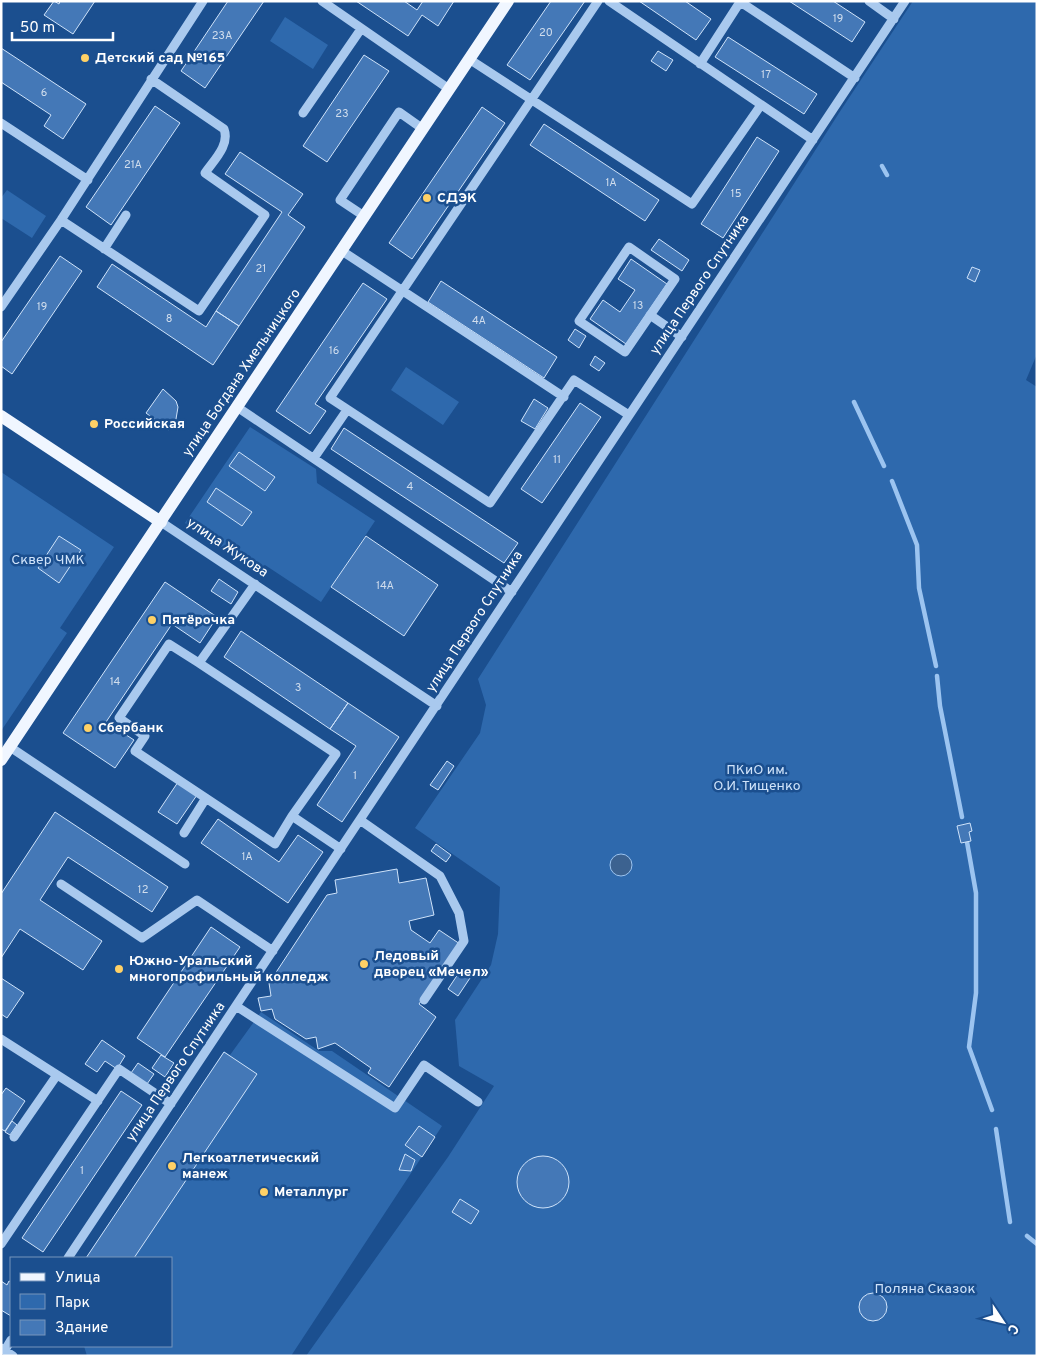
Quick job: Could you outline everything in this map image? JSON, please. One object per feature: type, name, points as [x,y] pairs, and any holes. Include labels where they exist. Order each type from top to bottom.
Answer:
[{"type":"main road","name":"улица Богдана Хмельницкого","points":[[1,760],[508,1]]},
{"type":"main road","name":"улица Жукова","points":[[3,420],[161,522]]},
{"type":"street","points":[[1,307],[88,180],[151,79],[203,1]]},
{"type":"street","points":[[322,1],[450,89]]},
{"type":"street","points":[[598,1],[330,398],[490,504],[574,380],[628,416]]},
{"type":"street","points":[[609,1],[813,140]]},
{"type":"street","points":[[869,1],[894,19]]},
{"type":"street","name":"улица Первого Спутника","points":[[69,1257],[906,1]]},
{"type":"street","points":[[700,64],[740,2],[854,78]]},
{"type":"street","points":[[303,113],[361,29]]},
{"type":"street","points":[[470,58],[692,204],[761,105]]},
{"type":"street","points":[[61,220],[199,311],[265,215],[205,173],[224,144],[226,135],[224,129],[151,79]]},
{"type":"street","points":[[364,216],[340,200],[399,112],[423,129]]},
{"type":"street","points":[[1,123],[88,180]]},
{"type":"street","points":[[104,249],[126,215]]},
{"type":"street","points":[[629,248],[675,279],[650,315],[625,352],[579,320],[629,248]]},
{"type":"street","points":[[342,251],[564,397]]},
{"type":"street","points":[[650,315],[682,337]]},
{"type":"street","points":[[238,407],[512,592]]},
{"type":"street","points":[[314,458],[347,410]]},
{"type":"street","name":"улица Жукова","points":[[161,522],[437,706]]},
{"type":"street","points":[[199,663],[255,584]]},
{"type":"street","points":[[169,644],[199,663],[336,754],[292,816],[275,844],[135,751],[145,736],[119,718],[169,644]]},
{"type":"street","points":[[10,747],[185,864]]},
{"type":"street","points":[[184,833],[206,798]]},
{"type":"street","points":[[292,816],[341,849]]},
{"type":"street","points":[[360,820],[440,876],[459,913],[464,942],[424,1000]]},
{"type":"street","points":[[61,884],[142,938],[197,900],[273,951]]},
{"type":"street","points":[[236,1006],[395,1108],[424,1065],[478,1102]]},
{"type":"street","points":[[1,1039],[98,1101]]},
{"type":"street","points":[[1,1244],[119,1070],[170,1104]]},
{"type":"street","points":[[14,1137],[56,1074]]},
{"type":"street","points":[[3,1349],[13,1356]]},
{"type":"green space","name":"ПКиО им. О.И. Тищенко","points":[[913,1],[1037,1],[1037,354],[1026,380],[1037,387],[1037,1356],[306,1356],[448,1157],[494,1086],[459,1066],[455,1020],[491,965],[498,934],[500,887],[415,828],[480,733],[486,705],[478,679],[839,113]]},
{"type":"green space","points":[[285,17],[328,45],[313,69],[270,41]]},
{"type":"green space","points":[[7,190],[46,216],[32,238],[1,218],[1,198]]},
{"type":"green space","points":[[406,367],[459,402],[443,425],[391,390]]},
{"type":"green space","points":[[250,427],[316,469],[317,483],[375,521],[321,602],[265,565],[251,570],[185,523]]},
{"type":"green space","name":"Сквер ЧМК","points":[[1,472],[114,547],[60,628],[67,633],[1,731]]},
{"type":"green space","name":"Металлург","points":[[261,1012],[319,1051],[332,1051],[442,1126],[291,1356],[87,1356],[84,1347],[172,1347],[172,1257],[87,1257],[224,1051],[230,1055]]},
{"type":"shaded area","points":[[621,854],[629,857],[632,865],[629,873],[621,876],[613,873],[610,865],[613,857]]},
{"type":"building","points":[[54,1],[59,4],[60,1],[95,1],[73,34],[44,15]]},
{"type":"building","points":[[228,1],[264,1],[205,88],[181,71]]},
{"type":"building","points":[[356,1],[404,1],[417,10],[423,1],[454,1],[438,26],[422,15],[408,36]]},
{"type":"building","points":[[551,1],[585,1],[530,80],[507,65]]},
{"type":"building","points":[[639,1],[685,1],[711,19],[696,40]]},
{"type":"building","points":[[789,1],[833,1],[865,22],[852,42]]},
{"type":"building","points":[[728,37],[817,94],[804,114],[715,57]]},
{"type":"building","points":[[1,48],[86,104],[63,139],[44,126],[51,115],[1,82]]},
{"type":"building","points":[[658,51],[673,60],[666,71],[651,61]]},
{"type":"building","points":[[364,55],[389,71],[327,162],[303,146]]},
{"type":"building","points":[[155,106],[180,123],[111,225],[86,207]]},
{"type":"building","points":[[482,107],[505,123],[412,259],[389,243]]},
{"type":"building","points":[[544,124],[659,200],[645,221],[530,145]]},
{"type":"building","points":[[757,137],[779,151],[723,238],[701,224]]},
{"type":"building","points":[[240,152],[303,194],[288,215],[305,227],[239,326],[216,311],[282,212],[225,174]]},
{"type":"building","points":[[659,239],[689,260],[682,271],[651,250]]},
{"type":"building","points":[[60,256],[82,271],[12,374],[1,366],[1,342]]},
{"type":"building","points":[[631,259],[667,284],[626,344],[590,319],[603,300],[620,312],[635,290],[618,279]]},
{"type":"building","points":[[112,264],[206,327],[216,311],[239,326],[213,365],[97,287]]},
{"type":"building","points":[[972,267],[980,270],[975,282],[967,278]]},
{"type":"building","points":[[441,281],[557,357],[544,378],[428,302]]},
{"type":"building","points":[[363,283],[387,299],[315,404],[326,411],[310,434],[276,411]]},
{"type":"building","points":[[575,329],[586,336],[579,348],[568,340]]},
{"type":"building","points":[[595,356],[605,363],[599,371],[590,365]]},
{"type":"building","points":[[163,389],[176,401],[178,407],[176,419],[169,430],[146,413]]},
{"type":"building","points":[[534,399],[548,408],[535,429],[521,421]]},
{"type":"building","points":[[580,403],[601,417],[542,503],[521,489]]},
{"type":"building","points":[[344,428],[518,543],[504,563],[331,449]]},
{"type":"building","points":[[239,452],[275,477],[265,491],[229,466]]},
{"type":"building","points":[[216,488],[252,512],[242,526],[207,502]]},
{"type":"building","points":[[59,536],[81,550],[59,583],[38,568]]},
{"type":"building","points":[[366,536],[438,585],[404,636],[331,587]]},
{"type":"building","points":[[219,579],[238,592],[231,604],[211,591]]},
{"type":"building","points":[[165,582],[217,617],[200,643],[172,624],[106,722],[134,740],[115,768],[63,733]]},
{"type":"building","points":[[241,631],[348,703],[330,729],[224,657]]},
{"type":"building","points":[[348,703],[399,737],[342,822],[317,805],[356,746],[330,729]]},
{"type":"building","points":[[447,761],[454,766],[438,790],[430,785]]},
{"type":"building","points":[[178,782],[197,795],[177,824],[158,812]]},
{"type":"building","points":[[55,812],[168,887],[152,912],[68,857],[40,900],[102,941],[83,970],[20,929],[1,958],[1,894]]},
{"type":"building","points":[[218,819],[279,862],[298,835],[323,852],[288,903],[201,843]]},
{"type":"building","points":[[970,823],[972,831],[969,832],[971,841],[961,843],[957,826]]},
{"type":"building","points":[[436,844],[451,855],[446,862],[431,851]]},
{"type":"building","name":"Ледовый дворец «Мечел»","points":[[397,869],[399,883],[426,878],[434,915],[409,921],[411,930],[430,943],[439,930],[460,944],[419,1004],[436,1017],[389,1087],[368,1073],[371,1068],[335,1043],[318,1049],[316,1037],[306,1039],[275,1019],[272,1009],[261,1011],[258,998],[271,996],[269,983],[327,895],[337,893],[335,880]]},
{"type":"building","points":[[211,927],[240,947],[165,1057],[137,1038]]},
{"type":"building","points":[[460,971],[470,978],[458,996],[448,989]]},
{"type":"building","points":[[1,978],[24,993],[7,1018],[1,1014]]},
{"type":"building","points":[[102,1040],[125,1056],[117,1069],[105,1061],[97,1072],[85,1064]]},
{"type":"building","name":"Легкоатлетический манеж","points":[[224,1052],[257,1074],[135,1257],[87,1257]]},
{"type":"building","points":[[161,1055],[174,1063],[165,1077],[152,1068]]},
{"type":"building","points":[[138,1063],[154,1074],[147,1084],[131,1073]]},
{"type":"building","points":[[6,1088],[25,1101],[5,1131],[1,1129],[1,1095]]},
{"type":"building","points":[[121,1091],[142,1105],[43,1252],[22,1238]]},
{"type":"building","points":[[12,1121],[17,1125],[10,1135],[5,1132]]},
{"type":"building","points":[[419,1126],[435,1137],[422,1157],[405,1145]]},
{"type":"building","points":[[405,1154],[415,1160],[411,1171],[399,1170]]},
{"type":"building","points":[[543,1156],[553,1158],[561,1164],[567,1172],[569,1182],[567,1192],[561,1200],[553,1206],[543,1208],[533,1206],[525,1200],[519,1192],[517,1182],[519,1172],[525,1164],[533,1158]]},
{"type":"building","points":[[460,1199],[479,1211],[471,1224],[452,1212]]},
{"type":"building","points":[[1,1281],[7,1285],[9,1281],[10,1315],[1,1310]]},
{"type":"building","points":[[873,1293],[883,1297],[887,1307],[883,1317],[873,1321],[863,1317],[859,1307],[863,1297]]},
{"type":"waterway","points":[[882,166],[887,175]]},
{"type":"waterway","points":[[854,402],[884,466]]},
{"type":"waterway","points":[[892,481],[917,545],[919,588],[936,666]]},
{"type":"waterway","points":[[937,676],[940,706],[962,817]]},
{"type":"waterway","points":[[967,842],[976,893],[976,993],[969,1047],[992,1110]]},
{"type":"waterway","points":[[996,1129],[1010,1222]]},
{"type":"waterway","points":[[1027,1236],[1037,1244]]},
{"type":"place","name":"Детский сад №165","points":[[85,58]]},
{"type":"place","name":"СДЭК","points":[[427,198]]},
{"type":"place","name":"Российская","points":[[94,424]]},
{"type":"place","name":"Пятёрочка","points":[[152,620]]},
{"type":"place","name":"Сбербанк","points":[[88,728]]},
{"type":"place","name":"Ледовый дворец «Мечел»","points":[[364,964]]},
{"type":"place","name":"Южно-Уральский многопрофильный колледж","points":[[119,969]]},
{"type":"place","name":"Легкоатлетический манеж","points":[[172,1166]]},
{"type":"place","name":"Металлург","points":[[264,1192]]},
{"type":"park label","name":"Поляна Сказок","points":[[925,1289]]}]
